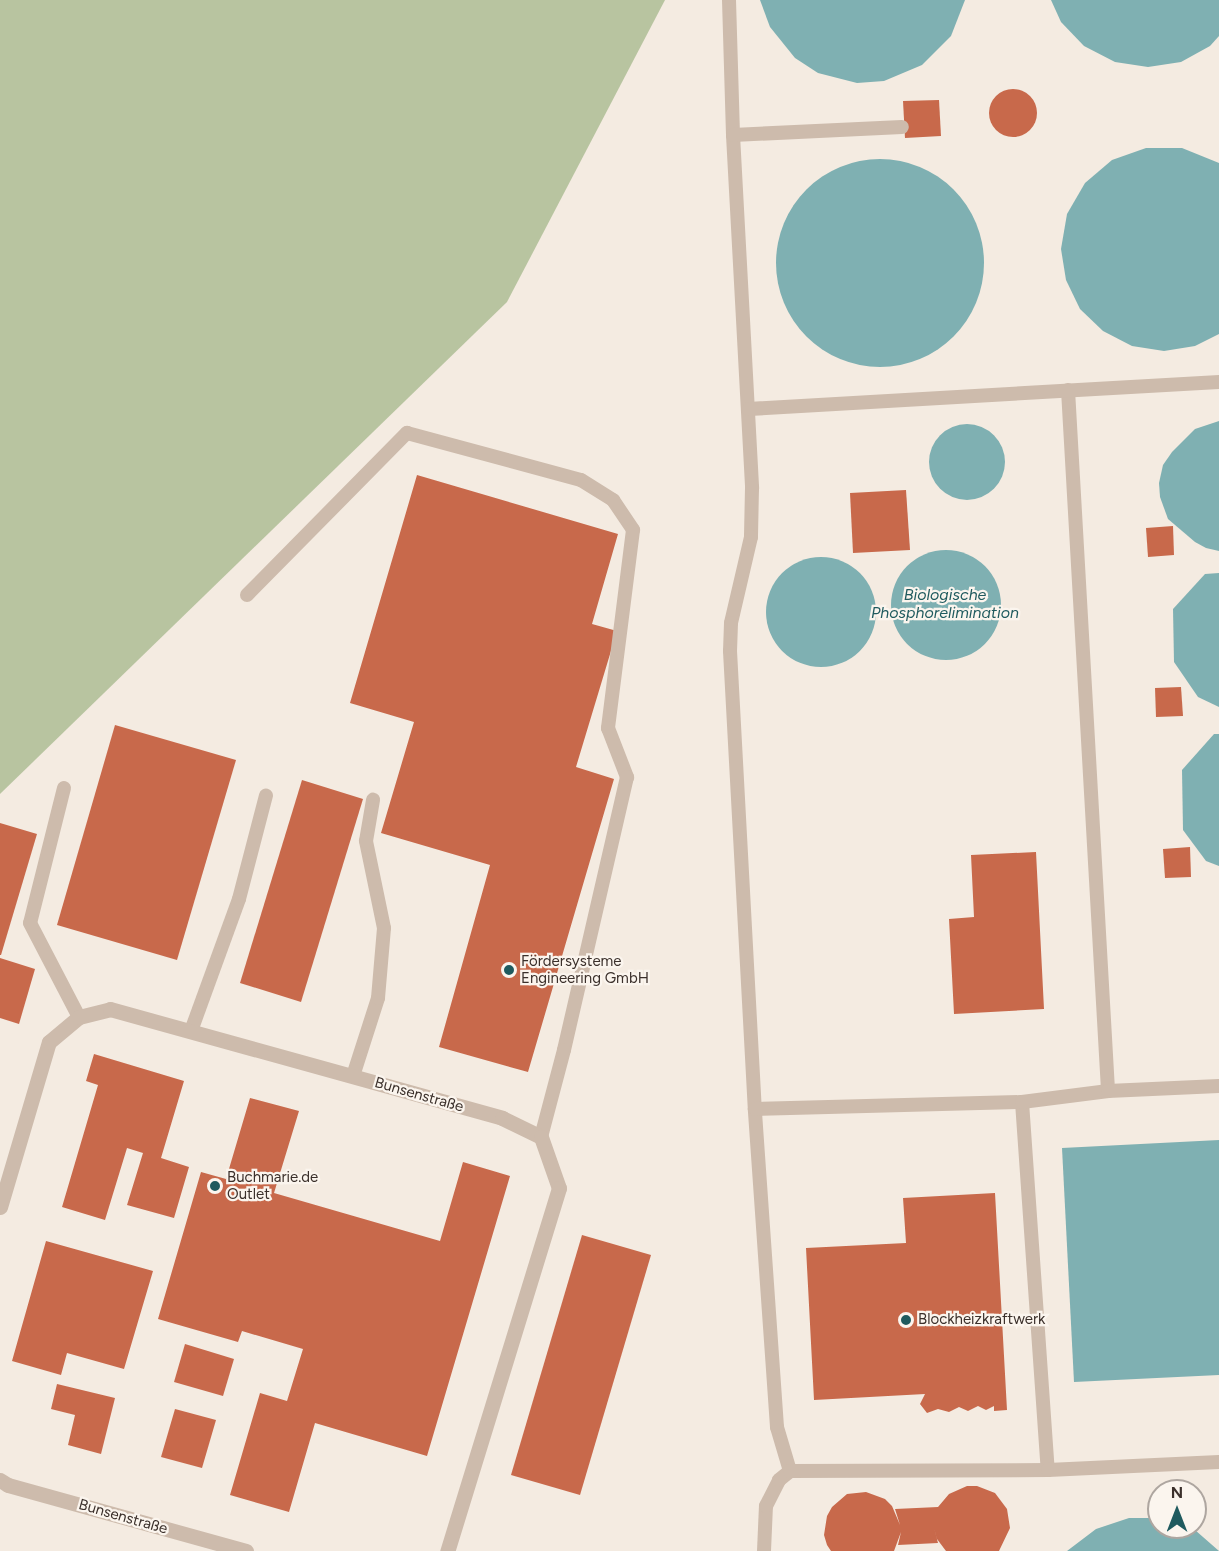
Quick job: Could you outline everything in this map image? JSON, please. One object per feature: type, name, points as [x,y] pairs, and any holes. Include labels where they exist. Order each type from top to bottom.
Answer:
[{"type":"street","name":"Bunsenstraße","points":[[0,1207],[49,1042],[80,1017],[110,1008],[502,1118],[541,1137]]},
{"type":"street","points":[[447,1551],[559,1188],[541,1137]]},
{"type":"street","name":"Bunsenstraße","points":[[0,1480],[8,1485],[246,1551]]},
{"type":"lane","points":[[729,0],[733,135],[749,409],[751,537],[731,623],[730,651],[755,1109],[777,1427],[790,1471]]},
{"type":"lane","points":[[733,135],[902,127]]},
{"type":"lane","points":[[749,409],[1219,382]]},
{"type":"lane","points":[[1068,390],[1108,1091]]},
{"type":"lane","points":[[247,595],[407,433],[581,480],[613,500],[633,531],[608,728],[627,777],[567,1038],[541,1137]]},
{"type":"lane","points":[[64,788],[30,923],[80,1017]]},
{"type":"lane","points":[[191,1031],[239,899],[266,795]]},
{"type":"lane","points":[[353,1076],[378,998],[384,928],[366,842],[373,800]]},
{"type":"lane","points":[[755,1109],[1022,1102],[1108,1091],[1219,1086]]},
{"type":"lane","points":[[1022,1102],[1048,1470]]},
{"type":"lane","points":[[764,1551],[766,1506],[779,1480],[790,1471],[1048,1470],[1219,1462]]},
{"type":"green space","points":[[0,0],[665,0],[507,302],[0,794]]},
{"type":"water","points":[[760,0],[965,0],[951,36],[922,65],[884,81],[857,83],[818,73],[795,58],[770,27]]},
{"type":"water","points":[[1051,0],[1219,0],[1219,36],[1210,46],[1181,62],[1148,67],[1115,62],[1084,46],[1061,22]]},
{"type":"water","points":[[1146,148],[1182,148],[1219,163],[1219,334],[1195,346],[1164,351],[1132,346],[1103,331],[1080,309],[1066,280],[1061,249],[1067,214],[1085,183],[1112,160]]},
{"type":"water","points":[[880,159],[900,161],[929,171],[960,197],[976,223],[982,243],[984,263],[982,283],[972,312],[946,343],[920,359],[900,365],[880,367],[860,365],[831,355],[800,329],[784,303],[778,283],[776,263],[778,243],[788,214],[814,183],[840,167],[860,161]]},
{"type":"water","points":[[1219,421],[1219,551],[1195,542],[1168,519],[1160,497],[1159,483],[1163,465],[1172,452],[1195,429]]},
{"type":"water","points":[[967,424],[982,427],[994,435],[1002,447],[1005,462],[1002,477],[994,489],[982,497],[967,500],[952,497],[940,489],[932,477],[929,462],[932,447],[940,435],[952,427]]},
{"type":"water","name":"Biologische Phosphorelimination","points":[[946,550],[967,554],[985,566],[997,584],[1001,605],[997,626],[985,644],[967,656],[946,660],[925,656],[907,644],[895,626],[891,605],[895,584],[907,566],[925,554]]},
{"type":"water","name":"Biologische Phosphorelimination","points":[[821,557],[842,562],[860,573],[871,591],[876,612],[871,633],[860,651],[842,662],[821,667],[800,662],[782,651],[771,633],[766,612],[771,591],[782,573],[800,562]]},
{"type":"water","points":[[1219,573],[1219,707],[1198,697],[1174,662],[1173,609],[1205,574]]},
{"type":"water","points":[[1214,734],[1219,734],[1219,866],[1206,861],[1183,830],[1182,770]]},
{"type":"water","points":[[1219,1140],[1219,1375],[1074,1382],[1062,1148]]},
{"type":"water","points":[[1129,1518],[1147,1518],[1147,1539],[1205,1539],[1219,1551],[1067,1551],[1096,1529]]},
{"type":"building","points":[[1013,89],[1030,96],[1037,113],[1030,130],[1013,137],[996,130],[989,113],[996,96]]},
{"type":"building","points":[[939,100],[941,136],[905,138],[903,101]]},
{"type":"building","points":[[417,475],[618,534],[592,624],[617,631],[576,767],[614,779],[528,1072],[439,1047],[490,865],[381,833],[414,722],[350,703]]},
{"type":"building","points":[[906,490],[910,550],[853,553],[850,493]]},
{"type":"building","points":[[1173,526],[1174,555],[1148,557],[1146,528]]},
{"type":"building","points":[[1181,687],[1183,716],[1156,717],[1155,688]]},
{"type":"building","points":[[115,725],[236,760],[177,960],[57,925]]},
{"type":"building","points":[[302,780],[363,799],[301,1002],[240,983]]},
{"type":"building","points":[[0,823],[37,834],[1,955],[0,955]]},
{"type":"building","points":[[1190,847],[1191,877],[1165,878],[1163,849]]},
{"type":"building","points":[[1036,852],[1044,1009],[954,1014],[949,919],[974,917],[971,855]]},
{"type":"building","points":[[0,958],[35,969],[19,1024],[0,1018]]},
{"type":"building","points":[[94,1054],[184,1081],[161,1158],[189,1167],[174,1218],[127,1205],[143,1153],[127,1148],[105,1220],[62,1207],[98,1085],[86,1081]]},
{"type":"building","points":[[250,1098],[299,1111],[274,1193],[440,1241],[463,1162],[510,1176],[427,1456],[315,1423],[289,1512],[230,1495],[260,1393],[287,1401],[303,1349],[242,1331],[238,1342],[158,1319],[201,1172],[226,1179]]},
{"type":"building","name":"Blockheizkraftwerk","points":[[995,1193],[1007,1410],[994,1411],[994,1406],[986,1410],[978,1406],[968,1411],[959,1407],[949,1412],[938,1409],[927,1413],[920,1404],[925,1394],[814,1400],[806,1248],[906,1243],[903,1198]]},
{"type":"building","points":[[582,1235],[651,1255],[580,1495],[511,1475]]},
{"type":"building","points":[[46,1241],[153,1271],[124,1369],[67,1353],[61,1375],[12,1361]]},
{"type":"building","points":[[185,1344],[234,1359],[223,1396],[174,1382]]},
{"type":"building","points":[[57,1384],[115,1398],[101,1454],[68,1445],[75,1415],[51,1409]]},
{"type":"building","points":[[175,1409],[216,1420],[202,1468],[161,1457]]},
{"type":"building","points":[[967,1486],[977,1486],[995,1493],[1007,1509],[1010,1528],[999,1551],[946,1551],[937,1539],[933,1524],[938,1543],[898,1545],[901,1532],[894,1551],[831,1551],[827,1545],[824,1535],[827,1516],[832,1507],[847,1494],[866,1492],[885,1499],[892,1506],[900,1525],[895,1509],[938,1507],[949,1494]]},
{"type":"place","name":"Fördersysteme Engineering GmbH","points":[[509,970]]},
{"type":"place","name":"Buchmarie.de Outlet","points":[[215,1186]]},
{"type":"place","name":"Blockheizkraftwerk","points":[[906,1320]]}]
